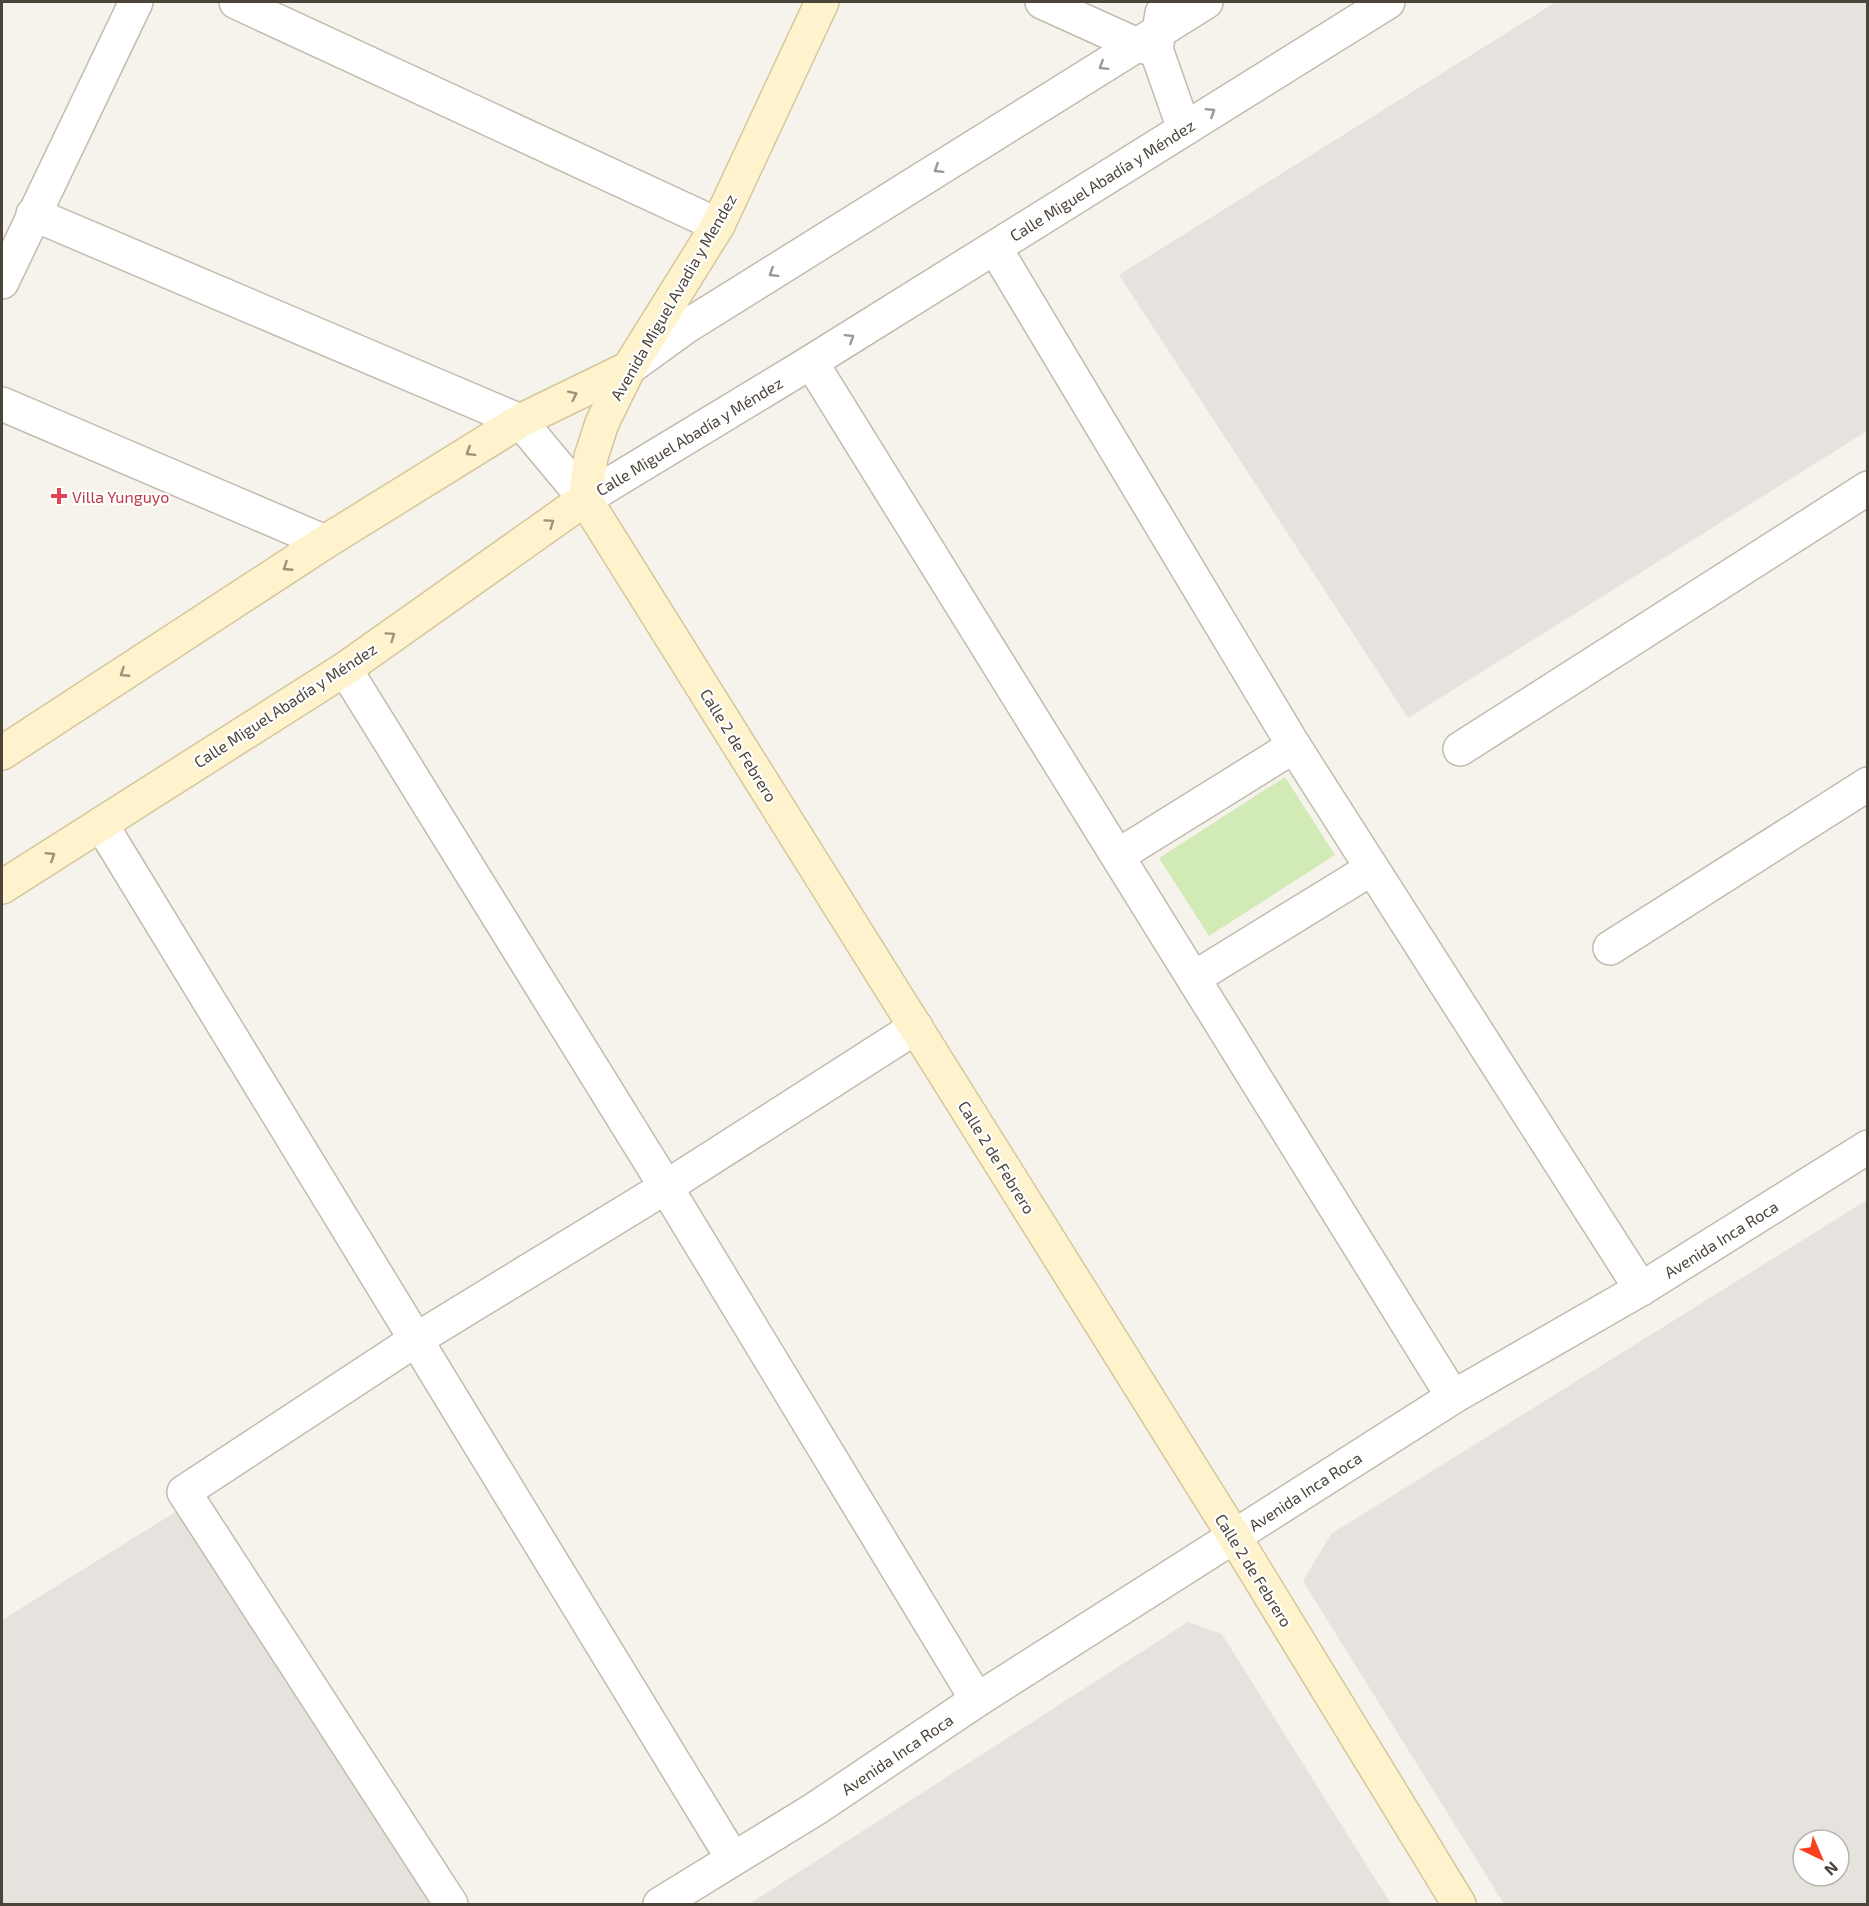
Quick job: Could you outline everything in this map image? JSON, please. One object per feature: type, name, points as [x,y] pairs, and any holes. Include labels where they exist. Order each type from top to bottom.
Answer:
[{"type":"street","points":[[2,282],[136,2]]},
{"type":"street","points":[[237,2],[718,225]]},
{"type":"street","name":"Avenida Miguel Avadia y Mendez","points":[[585,499],[591,457],[602,423],[629,368],[718,225],[822,2]]},
{"type":"street","points":[[1042,2],[1154,32]]},
{"type":"street","points":[[2,753],[326,542],[520,421],[629,368],[687,326],[1154,32],[1206,2]]},
{"type":"street","name":"Calle Miguel Abadía y Méndez","points":[[2,887],[345,669],[585,499],[811,362],[1388,2]]},
{"type":"street","points":[[1154,32],[1184,129]]},
{"type":"street","points":[[33,214],[520,421]]},
{"type":"street","points":[[995,248],[1294,746],[1641,1289]]},
{"type":"street","points":[[811,362],[1119,855],[1452,1397]]},
{"type":"street","points":[[2,404],[326,542]]},
{"type":"street","name":"Calle 2 de Febrero","points":[[520,421],[585,499],[1234,1536],[1459,1905]]},
{"type":"street","points":[[1460,748],[1868,489]]},
{"type":"street","points":[[345,669],[666,1187],[977,1700]]},
{"type":"street","points":[[1119,855],[1294,746]]},
{"type":"street","points":[[1610,948],[1868,784]]},
{"type":"street","points":[[101,824],[733,1859]]},
{"type":"street","points":[[1194,978],[1371,869]]},
{"type":"street","points":[[451,1905],[184,1492],[417,1339],[666,1187],[916,1027]]},
{"type":"street","name":"Avenida Inca Roca","points":[[660,1905],[815,1809],[977,1700],[1452,1397],[1641,1289],[1868,1148]]},
{"type":"shaded area","points":[[1556,2],[1867,2],[1867,431],[1408,718],[1119,275]]},
{"type":"shaded area","points":[[1867,1200],[1867,1904],[1504,1904],[1303,1581],[1331,1534]]},
{"type":"shaded area","points":[[185,1506],[430,1904],[2,1904],[2,1620]]},
{"type":"shaded area","points":[[1188,1622],[1222,1634],[1391,1904],[749,1904]]},
{"type":"green space","points":[[1285,777],[1335,855],[1209,936],[1159,858]]},
{"type":"place","name":"Villa Yunguyo","points":[[59,496]]}]
